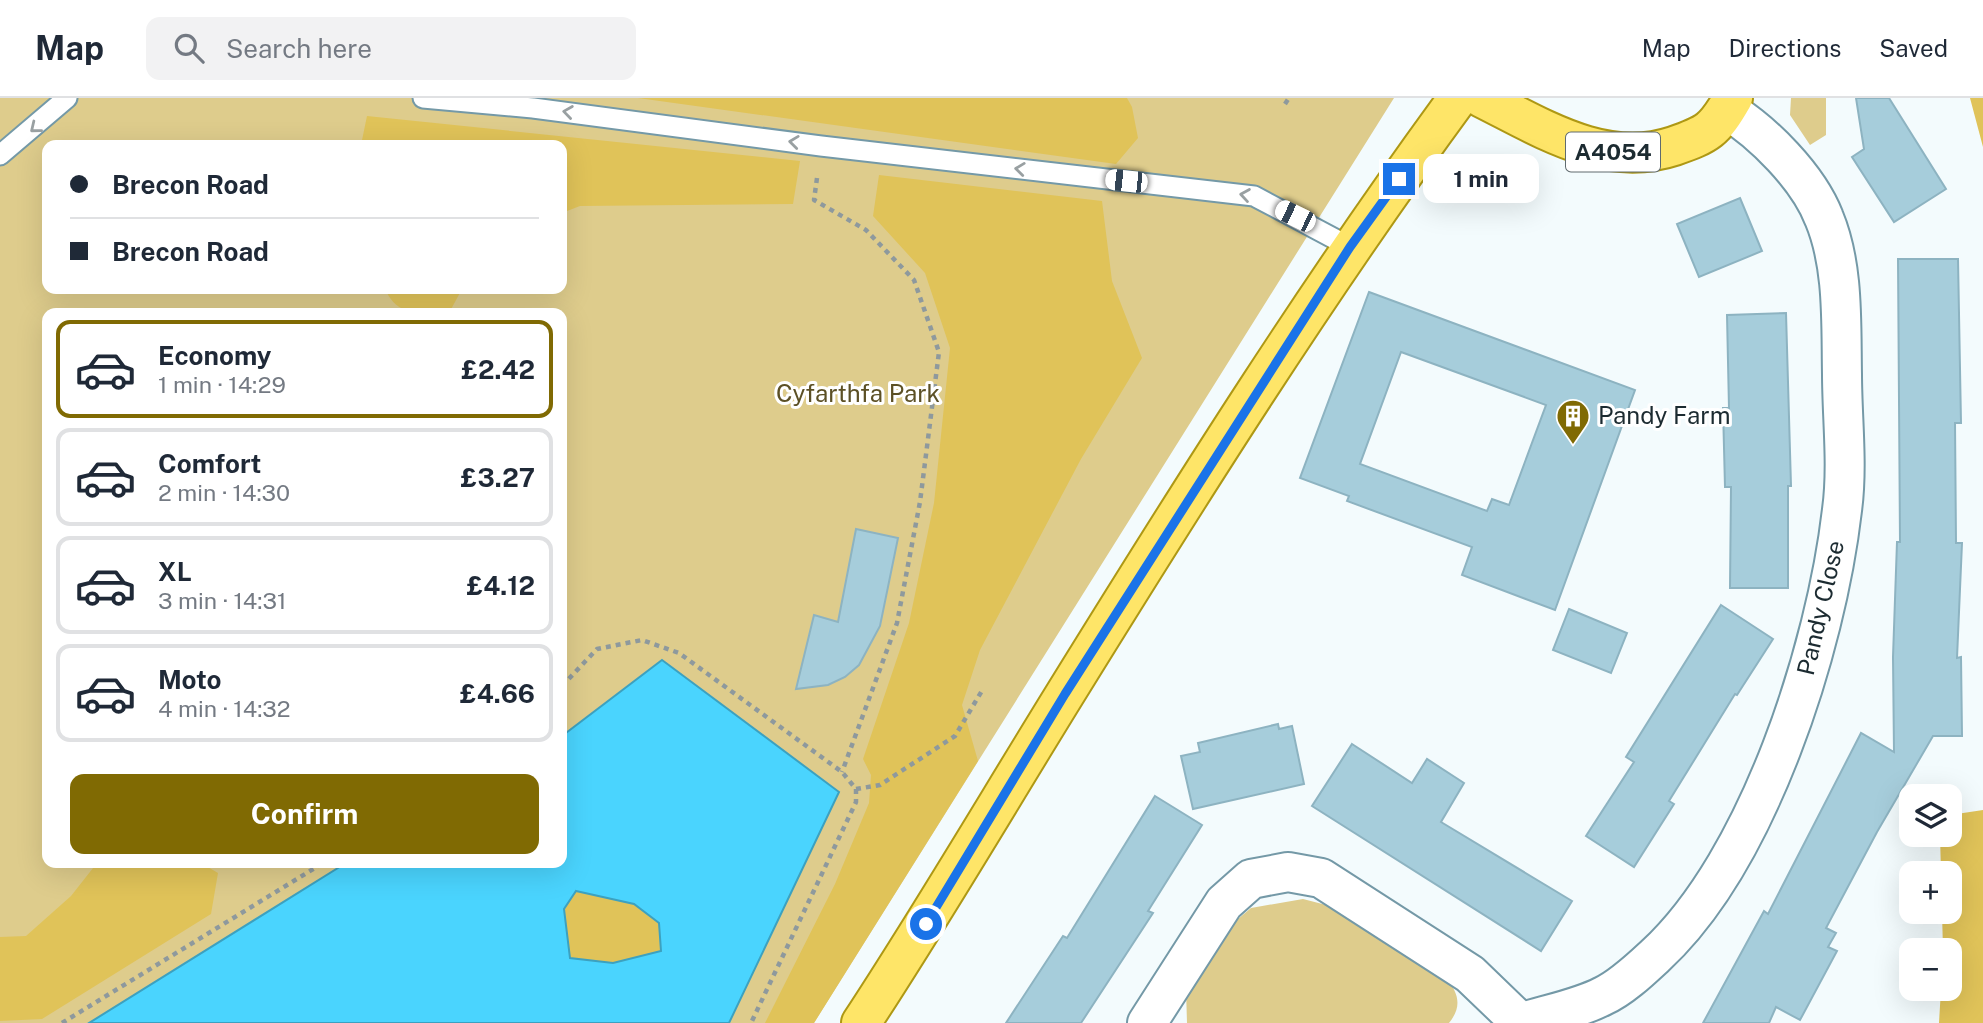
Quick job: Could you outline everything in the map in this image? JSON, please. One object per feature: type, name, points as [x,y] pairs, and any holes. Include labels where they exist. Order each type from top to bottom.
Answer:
[{"type":"main road","points":[[861,1023],[926,924],[1065,694],[1350,247],[1458,98]]},
{"type":"main road","name":"A4054","points":[[1482,98],[1557,136],[1606,152],[1655,152],[1708,134],[1730,104]]},
{"type":"street","name":"Pandy Close","points":[[1147,1023],[1224,903],[1251,878],[1288,872],[1321,878],[1470,974],[1521,1023],[1604,996],[1656,956],[1707,895],[1759,802],[1796,708],[1825,612],[1843,508],[1840,279],[1824,217],[1789,164],[1730,104]]},
{"type":"lane","points":[[0,155],[67,98]]},
{"type":"lane","points":[[423,98],[533,108],[821,146],[1254,196],[1350,247]]},
{"type":"path","points":[[1285,104],[1289,98]]},
{"type":"path","points":[[821,146],[814,200],[866,230],[914,280],[939,352],[920,502],[897,623],[842,772]]},
{"type":"path","points":[[567,681],[597,649],[642,640],[679,653],[842,772],[856,789],[856,802],[820,883],[751,1023]]},
{"type":"path","points":[[856,789],[880,785],[955,736],[983,689]]},
{"type":"path","points":[[62,1023],[315,868]]},
{"type":"green space","name":"Cyfarthfa Park","points":[[0,98],[1394,98],[814,1023],[0,1023]]},
{"type":"green space","points":[[1791,98],[1826,98],[1826,135],[1810,145],[1790,115]]},
{"type":"green space","points":[[1303,899],[1330,906],[1447,979],[1457,1001],[1456,1011],[1449,1023],[1187,1023],[1186,989],[1232,924],[1251,908]]},
{"type":"shaded area","points":[[638,98],[1127,98],[1132,107],[1138,138],[1116,164]]},
{"type":"shaded area","points":[[1970,98],[1983,98],[1983,147]]},
{"type":"shaded area","points":[[367,116],[800,161],[793,204],[580,206],[567,211],[567,140],[362,140]]},
{"type":"shaded area","points":[[879,175],[1102,201],[1112,281],[1142,358],[1081,459],[980,650],[962,705],[978,761],[814,1023],[765,1023],[835,884],[869,803],[871,775],[863,759],[909,623],[934,503],[950,348],[925,273],[873,216]]},
{"type":"shaded area","points":[[388,294],[459,294],[452,308],[402,308]]},
{"type":"shaded area","points":[[1983,810],[1983,1023],[1939,1023],[1940,1001],[1962,1001],[1962,938],[1943,938],[1942,924],[1962,924],[1962,861],[1941,861],[1940,847],[1962,847],[1962,813]]},
{"type":"shaded area","points":[[93,868],[210,868],[218,873],[211,914],[42,1019],[0,1021],[0,937],[26,936],[71,896]]},
{"type":"shaded area","points":[[576,891],[634,904],[659,923],[661,951],[613,963],[570,958],[564,909]]},
{"type":"water","points":[[662,660],[839,792],[729,1023],[89,1023],[338,868],[567,868],[567,732]],"holes":[[[576,891],[634,904],[659,923],[661,951],[613,963],[570,958],[564,909]]]},
{"type":"building","points":[[1856,98],[1889,98],[1946,189],[1894,222],[1852,157],[1864,149]]},
{"type":"building","points":[[1740,198],[1762,251],[1699,277],[1677,224]]},
{"type":"building","points":[[1898,259],[1958,259],[1961,423],[1955,423],[1956,543],[1962,543],[1957,658],[1961,657],[1962,736],[1933,736],[1905,784],[1899,784],[1899,794],[1826,928],[1836,933],[1828,947],[1837,951],[1800,1020],[1776,1007],[1769,1023],[1703,1023],[1764,911],[1768,914],[1861,733],[1894,752],[1893,657],[1897,542],[1900,542]]},
{"type":"building","name":"Pandy Farm","points":[[1369,292],[1635,390],[1555,610],[1462,575],[1472,547],[1347,501],[1349,496],[1300,478]],"holes":[[[1401,352],[1546,405],[1509,505],[1492,499],[1487,511],[1360,464]]]},
{"type":"building","points":[[1786,313],[1791,486],[1788,486],[1788,588],[1730,588],[1731,487],[1725,487],[1723,408],[1729,408],[1727,315]]},
{"type":"building","points":[[856,529],[898,538],[880,626],[859,665],[845,677],[828,685],[796,689],[814,615],[838,622]]},
{"type":"building","points":[[1721,605],[1773,639],[1737,695],[1735,694],[1669,801],[1674,804],[1634,867],[1586,836],[1634,762],[1626,757]]},
{"type":"building","points":[[1569,609],[1627,633],[1611,673],[1553,650]]},
{"type":"building","points":[[1278,724],[1279,729],[1292,726],[1304,784],[1193,809],[1181,756],[1200,752],[1198,743]]},
{"type":"building","points":[[1352,744],[1412,783],[1427,759],[1464,783],[1441,822],[1572,901],[1541,951],[1312,806]]},
{"type":"building","points":[[1155,796],[1202,825],[1148,911],[1153,913],[1081,1023],[1006,1023],[1063,936],[1067,938]]},
{"type":"place","name":"Pandy Farm","points":[[1573,446]]},
{"type":"route","points":[[926,924],[1080,671],[1350,247],[1399,179]]}]
